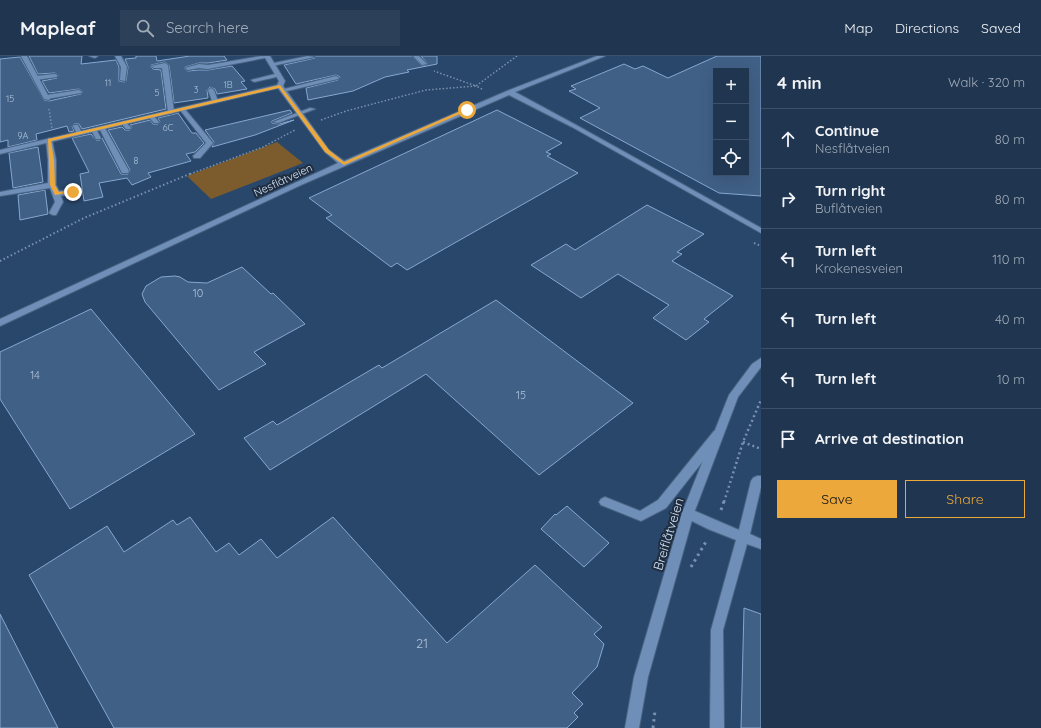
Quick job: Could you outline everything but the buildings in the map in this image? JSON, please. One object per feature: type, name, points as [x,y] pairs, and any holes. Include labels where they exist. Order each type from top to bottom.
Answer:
[{"type":"street","points":[[24,56],[47,98],[80,92]]},
{"type":"street","points":[[118,56],[123,64],[123,80]]},
{"type":"street","points":[[188,68],[199,66],[208,67],[267,56],[282,81],[281,88],[327,151],[344,164]]},
{"type":"street","points":[[416,56],[424,64]]},
{"type":"street","name":"Nesflåtveien","points":[[0,323],[344,164],[495,97],[602,56]]},
{"type":"street","points":[[272,64],[312,57]]},
{"type":"street","points":[[114,66],[123,64]]},
{"type":"street","points":[[154,66],[165,65],[171,112]]},
{"type":"street","points":[[254,80],[278,75]]},
{"type":"street","points":[[36,78],[55,76]]},
{"type":"street","points":[[0,152],[24,143],[52,139],[102,128],[126,125],[151,116],[215,101],[336,78]]},
{"type":"street","points":[[211,90],[215,101]]},
{"type":"street","points":[[509,92],[574,126],[761,231]]},
{"type":"street","points":[[182,109],[214,144],[197,156]]},
{"type":"street","points":[[276,122],[312,109]]},
{"type":"street","points":[[151,116],[156,122]]},
{"type":"street","points":[[76,126],[79,133]]},
{"type":"street","points":[[102,128],[126,171]]},
{"type":"street","points":[[94,130],[98,138]]},
{"type":"street","points":[[52,139],[52,185],[59,202],[53,213]]},
{"type":"street","points":[[0,194],[52,185]]},
{"type":"street","points":[[57,194],[73,192]]},
{"type":"street","name":"Breiflåtveien","points":[[632,728],[641,677],[688,513],[734,395],[755,367],[761,362]]},
{"type":"street","points":[[605,502],[641,516],[662,504],[720,431]]},
{"type":"street","points":[[717,728],[717,630],[757,481],[761,481]]},
{"type":"street","points":[[688,513],[712,525],[761,544]]},
{"type":"path","points":[[0,261],[84,218],[183,176],[263,147],[281,136],[308,125],[346,111],[426,90],[476,86],[517,56]]},
{"type":"path","points":[[424,64],[427,68],[476,86],[495,97]]},
{"type":"path","points":[[47,98],[52,139]]},
{"type":"path","points":[[690,568],[707,541],[712,525],[721,511],[743,442],[761,400]]},
{"type":"path","points":[[743,442],[761,449]]},
{"type":"path","points":[[653,728],[655,705]]},
{"type":"shaded area","points":[[277,142],[303,163],[211,199],[187,176]]},
{"type":"route","points":[[73,192],[57,194],[52,185],[52,160],[49,140],[280,86],[327,151],[344,164],[467,110]]}]
